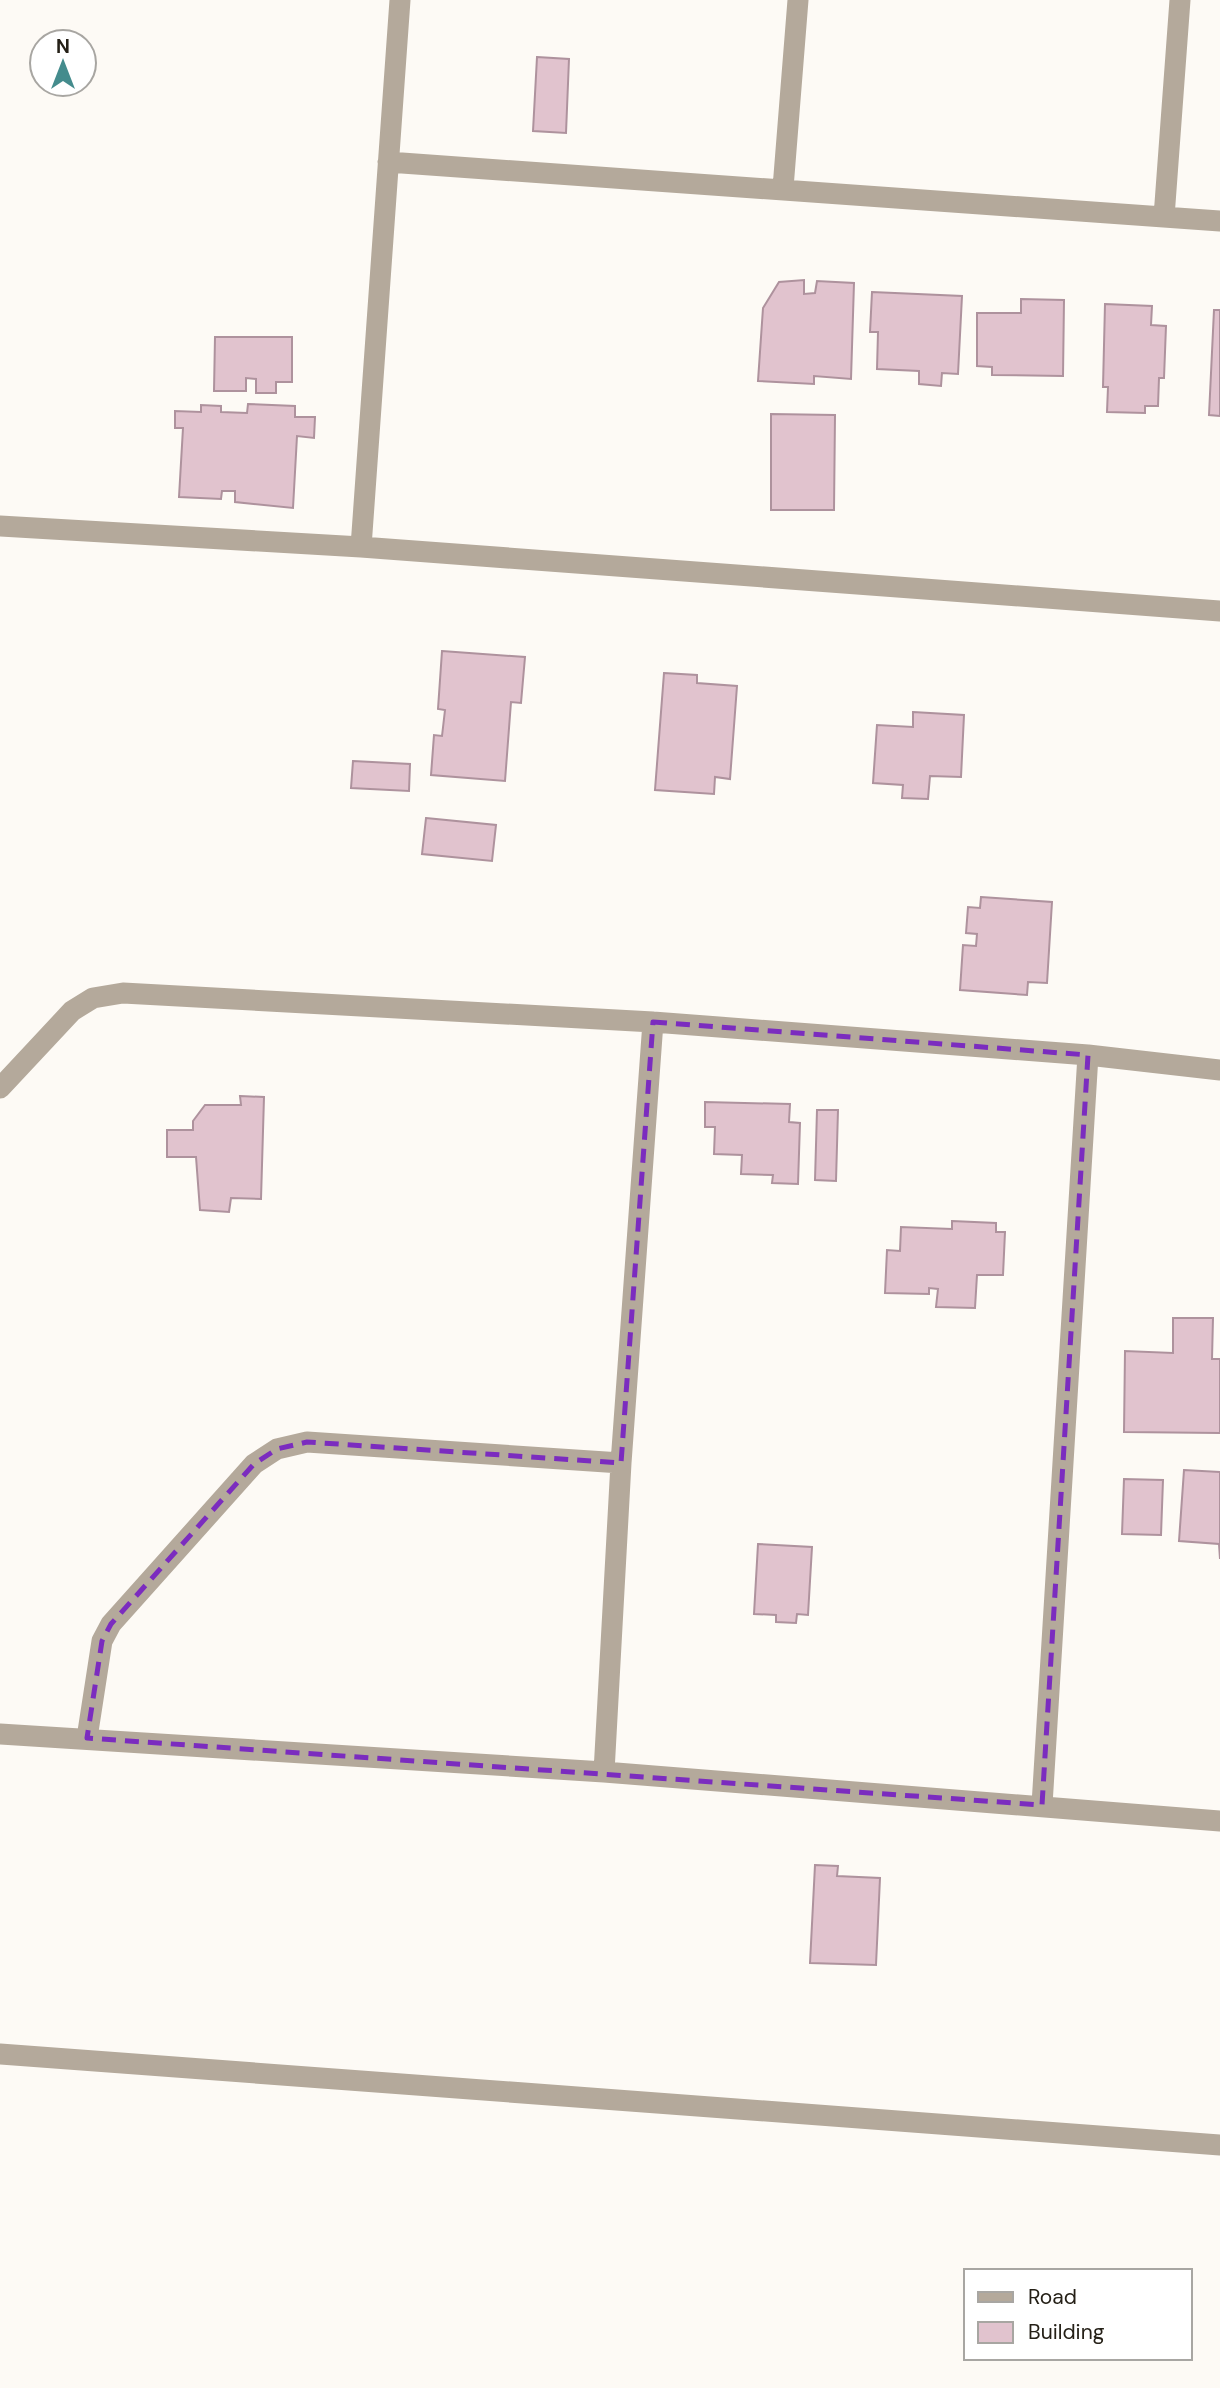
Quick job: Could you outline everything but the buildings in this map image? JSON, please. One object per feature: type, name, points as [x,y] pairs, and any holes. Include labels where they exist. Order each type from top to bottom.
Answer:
[{"type":"street","points":[[361,547],[400,0]]},
{"type":"street","points":[[783,188],[798,0]]},
{"type":"street","points":[[1164,217],[1180,0]]},
{"type":"street","points":[[388,162],[1220,221]]},
{"type":"street","points":[[0,526],[361,547],[1220,611]]},
{"type":"street","points":[[0,1088],[72,1011],[93,998],[123,993],[653,1023],[1088,1055],[1220,1070]]},
{"type":"street","points":[[604,1772],[621,1463],[653,1023]]},
{"type":"street","points":[[1042,1805],[1088,1055]]},
{"type":"street","points":[[87,1738],[102,1641],[111,1624],[254,1464],[277,1449],[307,1442],[621,1463]]},
{"type":"street","points":[[0,1734],[604,1772],[1220,1821]]},
{"type":"street","points":[[0,2054],[1220,2145]]},
{"type":"highlighted area","points":[[653,1022],[1088,1055],[1042,1805],[87,1738],[102,1641],[111,1624],[254,1464],[277,1449],[307,1442],[621,1463]]}]
